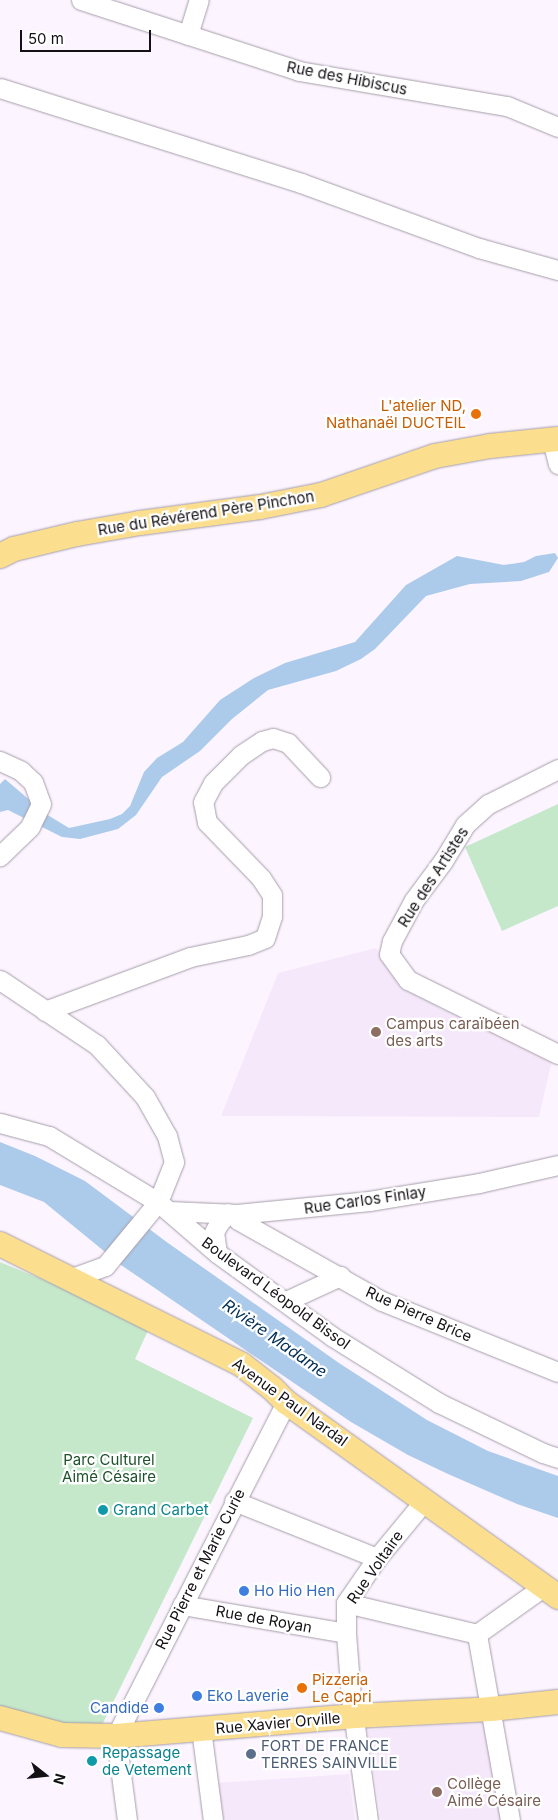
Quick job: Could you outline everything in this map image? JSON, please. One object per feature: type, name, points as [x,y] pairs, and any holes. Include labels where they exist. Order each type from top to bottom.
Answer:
[{"type":"main road","name":"Rue du Révérend Père Pinchon","points":[[0,556],[14,549],[77,534],[140,523],[260,508],[321,495],[435,456],[490,446],[555,440]]},
{"type":"main road","name":"Avenue Paul Nardal","points":[[0,1244],[241,1364],[272,1388],[286,1402],[551,1592]]},
{"type":"main road","name":"Rue Xavier Orville","points":[[0,1718],[62,1736],[116,1736],[355,1716],[491,1709],[558,1702]]},
{"type":"street","name":"Rue des Hibiscus","points":[[82,0],[299,71],[507,106],[558,126]]},
{"type":"street","points":[[188,35],[199,0]]},
{"type":"street","points":[[0,88],[301,183],[479,248],[558,270]]},
{"type":"street","points":[[555,440],[558,464]]},
{"type":"street","points":[[45,1011],[190,956],[248,945],[265,938],[272,916],[272,895],[261,878],[207,822],[203,802],[213,784],[241,755],[262,742],[273,738],[288,742],[320,777]]},
{"type":"street","points":[[0,761],[21,771],[33,782],[41,804],[30,827],[0,856]]},
{"type":"street","name":"Rue des Artistes","points":[[558,769],[488,804],[465,825],[443,861],[414,900],[392,941],[388,954],[408,980],[558,1054]]},
{"type":"street","points":[[0,980],[98,1045],[146,1097],[168,1136],[174,1162],[159,1208],[105,1266],[69,1279]]},
{"type":"street","name":"Boulevard Léopold Bissol","points":[[0,1123],[49,1136],[159,1208],[217,1253],[333,1336],[439,1403],[543,1453],[558,1458]]},
{"type":"street","name":"Rue Carlos Finlay","points":[[159,1208],[233,1214],[369,1201],[479,1183],[558,1165]]},
{"type":"street","points":[[217,1253],[214,1232],[219,1223],[233,1214]]},
{"type":"street","name":"Rue Pierre Brice","points":[[233,1214],[238,1220],[382,1301],[558,1372]]},
{"type":"street","points":[[105,1266],[106,1297]]},
{"type":"street","points":[[286,1301],[340,1276]]},
{"type":"street","name":"Rue Pierre et Marie Curie","points":[[116,1736],[286,1402]]},
{"type":"street","name":"Rue Voltaire","points":[[368,1820],[346,1633],[346,1603],[377,1558],[425,1500]]},
{"type":"street","points":[[234,1501],[377,1558]]},
{"type":"street","points":[[346,1603],[477,1634],[551,1592]]},
{"type":"street","name":"Rue de Royan","points":[[182,1605],[346,1633]]},
{"type":"street","points":[[477,1634],[510,1820]]},
{"type":"street","points":[[201,1729],[213,1820]]},
{"type":"street","points":[[116,1736],[127,1820]]},
{"type":"shaded area","name":"Campus caraïbéen des arts","points":[[376,948],[392,975],[440,1008],[553,1056],[539,1117],[221,1116],[278,973]]},
{"type":"shaded area","name":"Collège Aimé Césaire","points":[[483,1722],[502,1820],[381,1820],[367,1730]]},
{"type":"shaded area","points":[[349,1774],[355,1820],[222,1820],[217,1783]]},
{"type":"green space","points":[[558,804],[558,906],[502,931],[465,847]]},
{"type":"green space","name":"Parc Culturel Aimé Césaire","points":[[0,1262],[151,1324],[135,1359],[253,1418],[100,1729],[67,1729],[0,1709]]},
{"type":"water","points":[[555,553],[558,558],[549,572],[521,581],[470,584],[426,596],[375,649],[361,659],[336,671],[268,690],[232,719],[200,751],[162,777],[136,815],[118,829],[80,839],[62,837],[8,810],[0,812],[0,784],[5,779],[46,814],[69,828],[110,819],[122,814],[130,806],[144,772],[157,758],[183,742],[220,700],[254,678],[285,663],[355,642],[406,585],[457,556],[504,565],[524,562],[536,556]]},
{"type":"water","name":"Rivière Madame","points":[[0,1142],[35,1156],[85,1181],[168,1243],[339,1363],[427,1420],[488,1451],[558,1476],[558,1518],[517,1504],[448,1474],[408,1455],[351,1422],[121,1265],[44,1202],[0,1185]]},
{"type":"place","name":"L'atelier ND, Nathanaël DUCTEIL","points":[[476,414]]},
{"type":"place","name":"Campus caraïbéen des arts","points":[[376,1032]]},
{"type":"place","name":"Grand Carbet","points":[[103,1510]]},
{"type":"place","name":"Ho Hio Hen","points":[[244,1591]]},
{"type":"place","name":"Pizzeria Le Capri","points":[[302,1688]]},
{"type":"place","name":"Eko Laverie","points":[[197,1696]]},
{"type":"place","name":"Candide","points":[[159,1708]]},
{"type":"place","name":"FORT DE FRANCE TERRES SAINVILLE","points":[[251,1754]]},
{"type":"place","name":"Repassage de Vetement","points":[[92,1761]]},
{"type":"place","name":"Collège Aimé Césaire","points":[[437,1792]]}]
